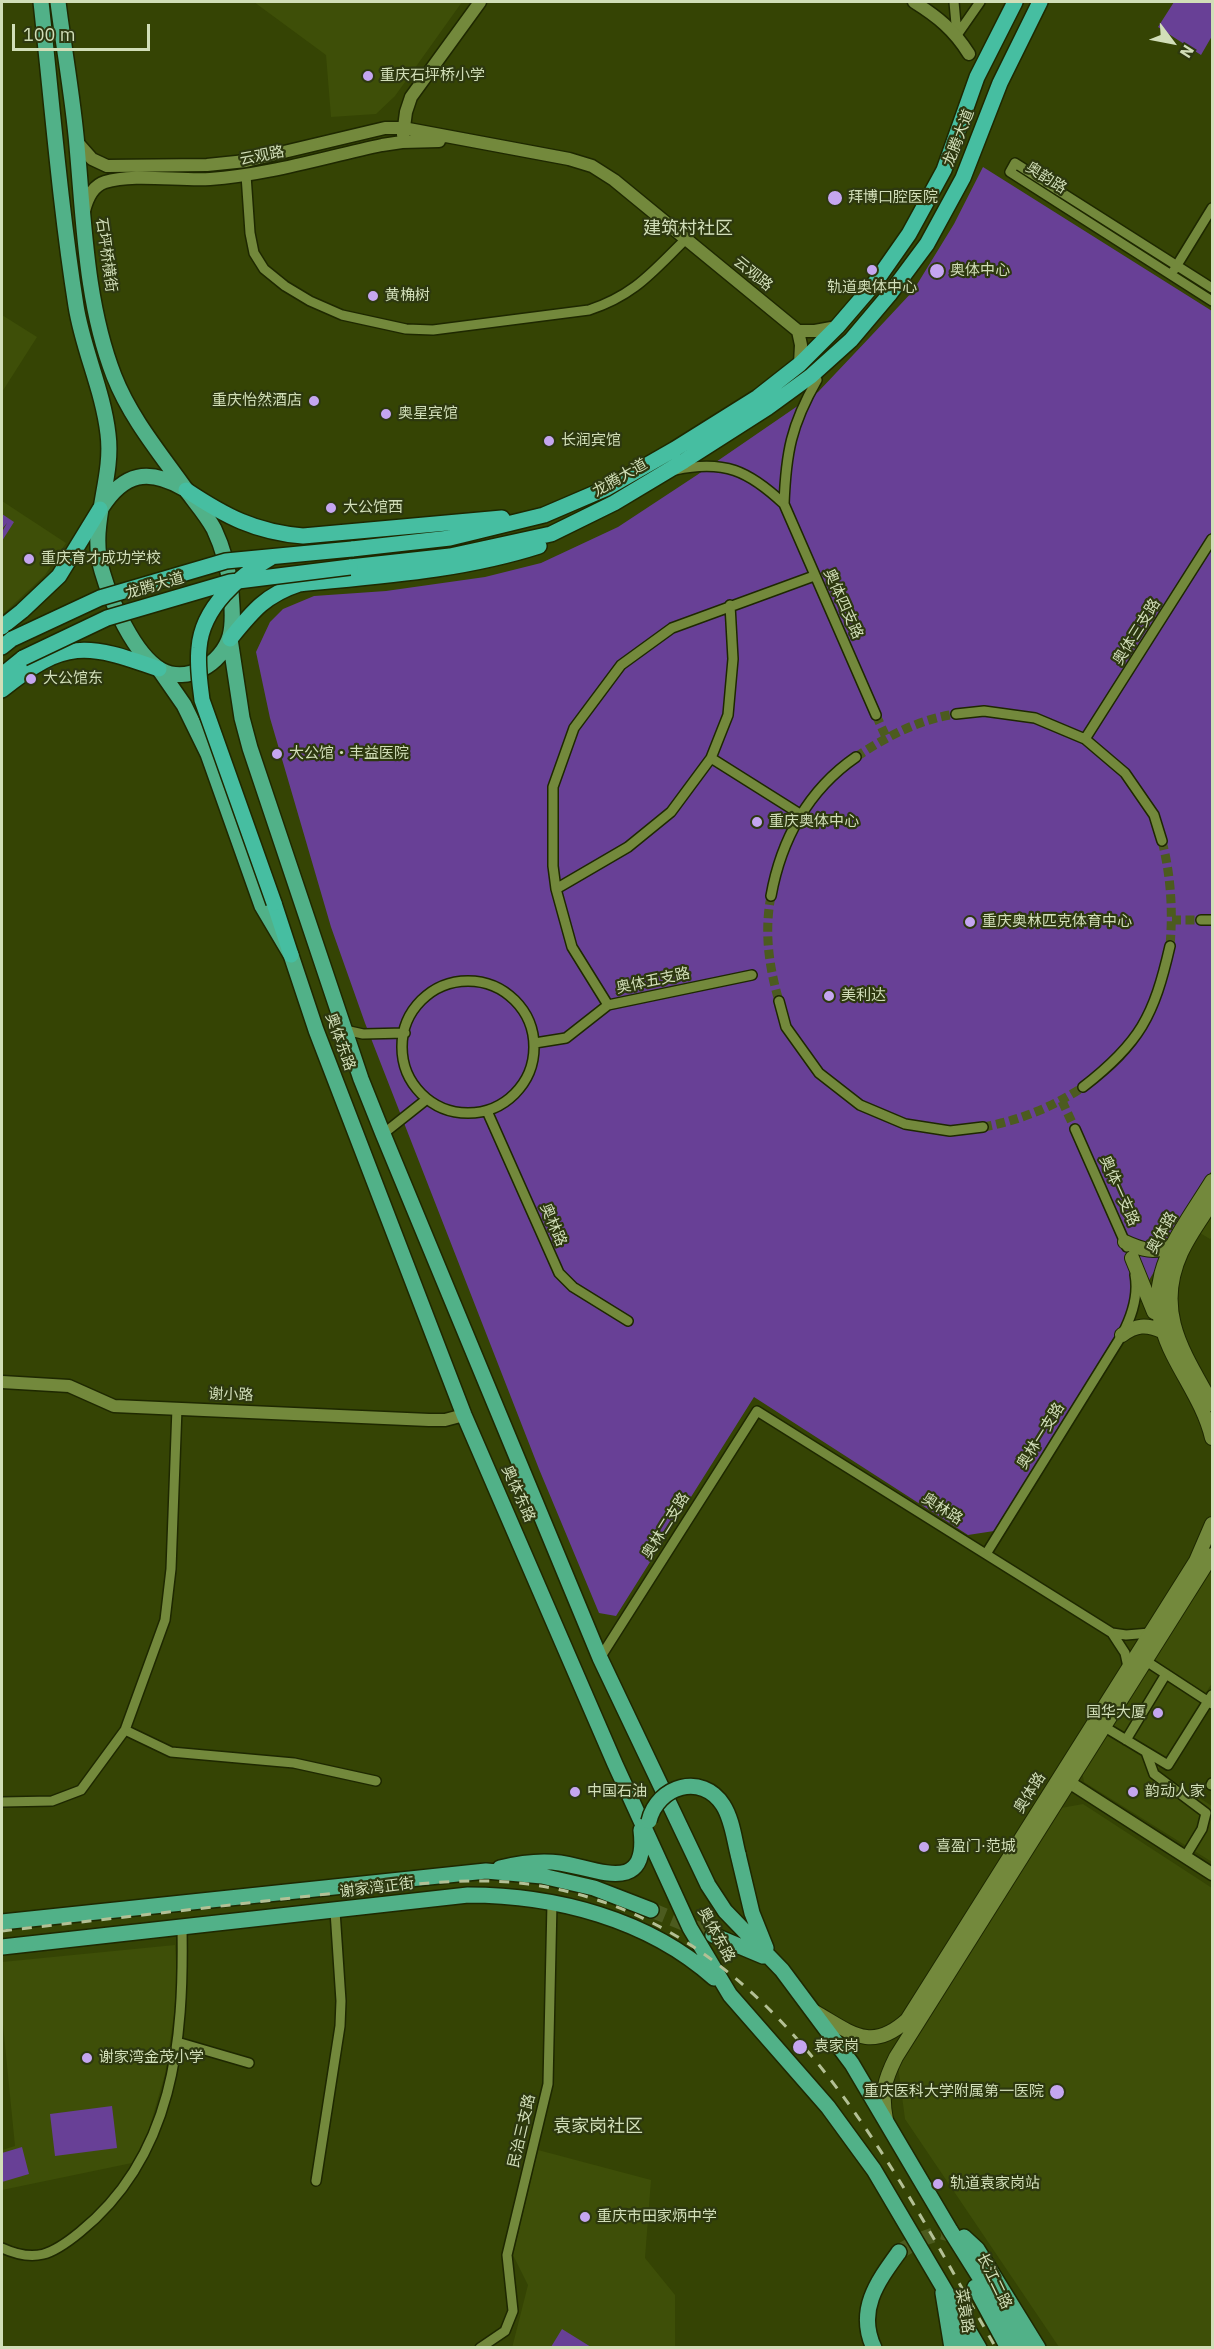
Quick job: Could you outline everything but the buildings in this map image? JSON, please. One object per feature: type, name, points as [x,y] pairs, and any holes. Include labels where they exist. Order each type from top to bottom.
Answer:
[{"type":"highway","name":"龙腾大道","points":[[7,643],[100,598],[226,561],[450,538],[544,515],[607,488],[758,397],[800,364],[837,327],[873,284],[909,234],[944,170],[977,76],[1015,2]]},
{"type":"highway","name":"龙腾大道","points":[[2,675],[23,658],[107,618],[230,582],[450,556],[551,534],[614,503],[768,408],[811,376],[851,340],[889,295],[927,244],[963,178],[1000,83],[1040,2]]},
{"type":"highway","points":[[230,639],[266,598],[299,584],[429,571],[511,555],[557,540],[620,511],[771,415],[817,380],[851,340]]},
{"type":"highway","points":[[186,490],[217,511],[253,527],[276,534],[303,536],[544,515]]},
{"type":"highway","points":[[2,627],[59,576],[100,509]]},
{"type":"highway","points":[[272,557],[249,570],[220,598],[207,622],[199,646],[198,671],[202,700],[291,955]]},
{"type":"highway","points":[[2,690],[25,672],[53,657],[81,649],[116,654],[159,669]]},
{"type":"main road","points":[[41,2],[54,144],[76,308],[109,437],[109,462],[100,509],[96,541],[101,569],[111,598],[145,656],[159,669],[177,675],[190,674],[206,667],[220,654],[230,639],[233,618],[229,575],[214,530],[186,490],[166,478],[146,475],[128,480],[112,492],[100,509]]},
{"type":"main road","name":"石坪桥横街","points":[[60,2],[61,26],[77,142],[82,216],[102,341],[115,378],[136,420],[186,490]]},
{"type":"main road","name":"奥体东路","points":[[230,639],[242,718],[250,748],[345,1030],[383,1134],[600,1658],[708,1885],[725,1911],[771,1959],[852,2064],[957,2234]]},
{"type":"main road","name":"奥体东路","points":[[159,669],[184,705],[208,754],[262,906],[291,955],[316,1030],[464,1415],[645,1819],[651,1841],[690,1928],[730,1995],[834,2116],[874,2170],[942,2281]]},
{"type":"main road","name":"奥体路","points":[[1212,1182],[1172,1246],[1162,1267],[1158,1290],[1158,1311],[1162,1331],[1203,1409],[1212,1438]]},
{"type":"main road","name":"奥体路","points":[[1212,1202],[1182,1251],[1174,1269],[1170,1290],[1170,1311],[1174,1332],[1212,1404]]},
{"type":"main road","points":[[1125,1242],[1149,1251],[1160,1251],[1172,1246]]},
{"type":"main road","points":[[1132,1258],[1162,1331]]},
{"type":"main road","points":[[1122,1335],[1137,1326],[1162,1331]]},
{"type":"main road","name":"奥体路","points":[[886,2122],[883,2090],[886,2076],[896,2056],[1064,1779],[1128,1667],[1196,1561],[1212,1524]]},
{"type":"main road","name":"奥体路","points":[[814,2012],[863,2038],[886,2036],[907,2020],[1064,1779],[1146,1661],[1212,1555]]},
{"type":"main road","points":[[486,1871],[521,1863],[543,1862],[561,1863],[620,1875],[634,1866],[642,1851],[645,1819],[654,1807],[670,1791],[684,1786],[704,1789],[717,1797],[728,1814],[752,1913],[771,1959]]},
{"type":"main road","name":"谢家湾正街","points":[[2,1922],[486,1871],[542,1876],[594,1888],[651,1910]]},
{"type":"main road","name":"谢家湾正街","points":[[2,1947],[468,1895],[496,1895],[552,1903],[606,1917],[658,1938],[700,1965],[730,1995]]},
{"type":"main road","points":[[713,1935],[771,1959]]},
{"type":"main road","points":[[957,2234],[1024,2348]]},
{"type":"main road","points":[[957,2234],[977,2249],[1038,2348]]},
{"type":"main road","name":"长江二路","points":[[957,2234],[975,2285],[1008,2348]]},
{"type":"main road","points":[[874,2348],[867,2314],[875,2285],[899,2252]]},
{"type":"main road","points":[[942,2281],[979,2348]]},
{"type":"main road","name":"菜袁路","points":[[942,2281],[952,2348]]},
{"type":"main road","points":[[959,2313],[963,2348]]},
{"type":"street","points":[[34,2],[44,25]]},
{"type":"street","points":[[402,142],[406,112],[411,97],[480,2]]},
{"type":"street","points":[[914,2],[933,13],[957,35],[975,65],[977,76]]},
{"type":"street","points":[[954,2],[957,35]]},
{"type":"street","points":[[957,35],[980,2]]},
{"type":"street","points":[[969,54],[980,54],[990,50]]},
{"type":"street","name":"云观路","points":[[107,166],[207,165],[246,161],[385,128],[404,128],[569,159],[592,166],[614,180],[798,331]]},
{"type":"street","name":"云观路","points":[[104,182],[129,179],[210,179],[246,175],[402,142],[465,140]]},
{"type":"street","points":[[77,142],[92,159],[107,166],[101,174],[104,182],[94,188],[82,216]]},
{"type":"street","name":"奥韵路","points":[[1212,288],[1016,163],[1010,172],[1212,301]]},
{"type":"street","points":[[246,175],[250,233],[254,253],[264,269],[285,286],[310,301],[342,315],[406,329],[433,330],[590,310],[606,305],[638,286],[686,239]]},
{"type":"street","points":[[1171,274],[1212,208]]},
{"type":"street","points":[[800,364],[801,345],[798,331],[815,332],[837,327]]},
{"type":"street","points":[[783,504],[790,440],[803,404],[817,380]]},
{"type":"street","points":[[664,473],[691,467],[720,467],[740,471],[766,487],[783,504]]},
{"type":"street","name":"奥体四支路","points":[[783,504],[876,715]]},
{"type":"street","name":"奥体三支路","points":[[1085,739],[1212,539]]},
{"type":"street","points":[[608,1005],[572,947],[556,889],[553,866],[553,787],[574,728],[621,665],[672,628],[814,576]]},
{"type":"street","points":[[556,889],[628,847],[671,812],[711,758],[728,715],[733,658],[730,605]]},
{"type":"street","points":[[956,714],[984,711],[1035,718],[1085,739],[1125,773],[1154,815],[1162,842]]},
{"type":"street","points":[[771,896],[776,867],[800,814],[837,770],[856,757]]},
{"type":"street","points":[[711,758],[800,814]]},
{"type":"street","points":[[1201,920],[1212,920]]},
{"type":"street","points":[[1083,1087],[1116,1059],[1131,1043],[1149,1017],[1159,993],[1170,946]]},
{"type":"street","name":"奥体五支路","points":[[535,1043],[566,1038],[608,1005],[752,975]]},
{"type":"street","points":[[458,981],[480,981],[502,989],[519,1003],[530,1022],[535,1043],[532,1065],[523,1085],[507,1101],[487,1111],[466,1113],[446,1110],[427,1099],[413,1084],[404,1065],[402,1042],[405,1033],[407,1021],[419,1002],[437,988],[458,981]]},
{"type":"street","points":[[779,1001],[786,1027],[819,1073],[860,1105],[905,1125],[950,1131],[983,1126]]},
{"type":"street","points":[[345,1030],[363,1034],[405,1033]]},
{"type":"street","points":[[383,1134],[427,1099]]},
{"type":"street","name":"奥林路","points":[[487,1111],[558,1273],[573,1287],[628,1321]]},
{"type":"street","name":"奥体一支路","points":[[1075,1129],[1132,1258],[1136,1296],[1129,1322],[1122,1335]]},
{"type":"street","name":"奥林一支路","points":[[986,1554],[1122,1335]]},
{"type":"street","name":"谢小路","points":[[2,1382],[69,1386],[114,1406],[429,1420],[445,1420],[464,1415]]},
{"type":"street","points":[[2,1802],[52,1801],[81,1790],[124,1730],[165,1620],[171,1569],[177,1408]]},
{"type":"street","name":"奥林路","points":[[757,1411],[1112,1633],[1125,1653],[1128,1667]]},
{"type":"street","name":"奥林二支路","points":[[600,1658],[757,1411]]},
{"type":"street","points":[[1112,1633],[1126,1635],[1150,1633]]},
{"type":"street","points":[[1103,1726],[1168,1765],[1211,1700],[1146,1661]]},
{"type":"street","points":[[1125,1740],[1166,1674]]},
{"type":"street","points":[[124,1730],[171,1752],[294,1763],[376,1781]]},
{"type":"street","points":[[1146,1752],[1155,1774],[1206,1813],[1202,1829],[1185,1857]]},
{"type":"street","points":[[1064,1779],[1212,1874]]},
{"type":"street","name":"民治三支路","points":[[480,2348],[505,2331],[513,2311],[507,2255],[548,2084],[552,1903]]},
{"type":"street","points":[[315,2181],[340,2026],[341,2001],[336,1911]]},
{"type":"street","points":[[2,2247],[18,2255],[34,2257],[49,2252],[72,2238],[112,2203],[142,2159],[155,2131],[171,2076],[177,2042],[183,1988],[182,1928]]},
{"type":"street","points":[[177,2042],[249,2063]]},
{"type":"shaded area","name":"重庆石坪桥小学","points":[[254,2],[462,2],[395,96],[376,114],[331,117],[326,55]]},
{"type":"shaded area","points":[[1174,2],[1212,2],[1212,36],[1201,55],[1158,27]]},
{"type":"shaded area","name":"重庆奥体中心","points":[[983,167],[1212,311],[1212,1170],[1123,1326],[994,1531],[968,1535],[754,1397],[616,1616],[599,1613],[539,1469],[365,1023],[331,927],[270,718],[256,652],[270,622],[283,609],[314,596],[386,591],[485,577],[541,563],[618,527],[697,475],[818,392],[913,291],[954,224]]},
{"type":"shaded area","points":[[2,315],[37,337],[2,392]]},
{"type":"shaded area","name":"重庆育才成功学校","points":[[2,501],[66,543],[45,575],[2,615]]},
{"type":"shaded area","points":[[2,514],[14,522],[2,541],[2,532],[7,523],[2,529]]},
{"type":"shaded area","points":[[1212,1214],[1212,1237],[1210,1239],[1200,1233]]},
{"type":"shaded area","points":[[1212,1570],[1212,1683],[1157,1771],[1212,1806],[1212,1862],[1084,1782],[1082,1771]]},
{"type":"shaded area","name":"重庆医科大学附属第一医院","points":[[1083,1804],[1212,1888],[1212,2347],[1059,2347],[905,2119],[898,2066],[1061,1808]]},
{"type":"shaded area","name":"谢家湾金茂小学","points":[[175,1945],[177,1977],[165,2074],[147,2136],[132,2163],[2,2190],[2,2150],[15,2146],[2,2015],[2,1962]]},
{"type":"shaded area","points":[[112,2106],[117,2148],[55,2156],[50,2114]]},
{"type":"shaded area","points":[[22,2147],[29,2174],[2,2182],[2,2153]]},
{"type":"shaded area","name":"重庆市田家炳中学","points":[[538,2150],[651,2180],[645,2258],[675,2295],[675,2347],[512,2348],[528,2285],[513,2255]]},
{"type":"shaded area","points":[[562,2329],[591,2347],[551,2347]]},
{"type":"tunnel","points":[[856,757],[903,730],[942,716],[956,714]]},
{"type":"tunnel","points":[[876,715],[886,737]]},
{"type":"tunnel","points":[[1162,841],[1170,894],[1170,946]]},
{"type":"tunnel","points":[[771,896],[768,923],[769,949],[779,1001]]},
{"type":"tunnel","points":[[1172,920],[1201,920]]},
{"type":"tunnel","points":[[983,1127],[1035,1112],[1083,1087]]},
{"type":"tunnel","points":[[1062,1101],[1075,1129]]},
{"type":"tunnel","points":[[651,1910],[713,1935]]},
{"type":"tunnel","points":[[899,2252],[919,2240],[942,2232],[961,2237]]},
{"type":"railway","points":[[2,1931],[458,1881],[528,1884],[614,1906],[689,1944],[755,1995],[813,2057],[864,2126],[911,2200],[996,2348]]},
{"type":"place","name":"重庆石坪桥小学","points":[[368,76]]},
{"type":"place","name":"拜博口腔医院","points":[[835,198]]},
{"type":"place","name":"轨道奥体中心","points":[[872,270]]},
{"type":"place","name":"奥体中心","points":[[937,271]]},
{"type":"place","name":"黄桷树","points":[[373,296]]},
{"type":"place","name":"重庆怡然酒店","points":[[314,401]]},
{"type":"place","name":"奥星宾馆","points":[[386,414]]},
{"type":"place","name":"长润宾馆","points":[[549,441]]},
{"type":"place","name":"大公馆西","points":[[331,508]]},
{"type":"place","name":"重庆育才成功学校","points":[[29,559]]},
{"type":"place","name":"大公馆东","points":[[31,679]]},
{"type":"place","name":"大公馆‧丰益医院","points":[[277,754]]},
{"type":"place","name":"重庆奥体中心","points":[[757,822]]},
{"type":"place","name":"重庆奥林匹克体育中心","points":[[970,922]]},
{"type":"place","name":"美利达","points":[[829,996]]},
{"type":"place","name":"国华大厦","points":[[1158,1713]]},
{"type":"place","name":"中国石油","points":[[575,1792]]},
{"type":"place","name":"韵动人家","points":[[1133,1792]]},
{"type":"place","name":"喜盈门·范城","points":[[924,1847]]},
{"type":"place","name":"袁家岗","points":[[800,2047]]},
{"type":"place","name":"谢家湾金茂小学","points":[[87,2058]]},
{"type":"place","name":"重庆医科大学附属第一医院","points":[[1057,2092]]},
{"type":"place","name":"轨道袁家岗站","points":[[938,2184]]},
{"type":"place","name":"重庆市田家炳中学","points":[[585,2217]]},
{"type":"district","name":"建筑村社区","points":[[688,229]]},
{"type":"district","name":"袁家岗社区","points":[[598,2127]]}]
